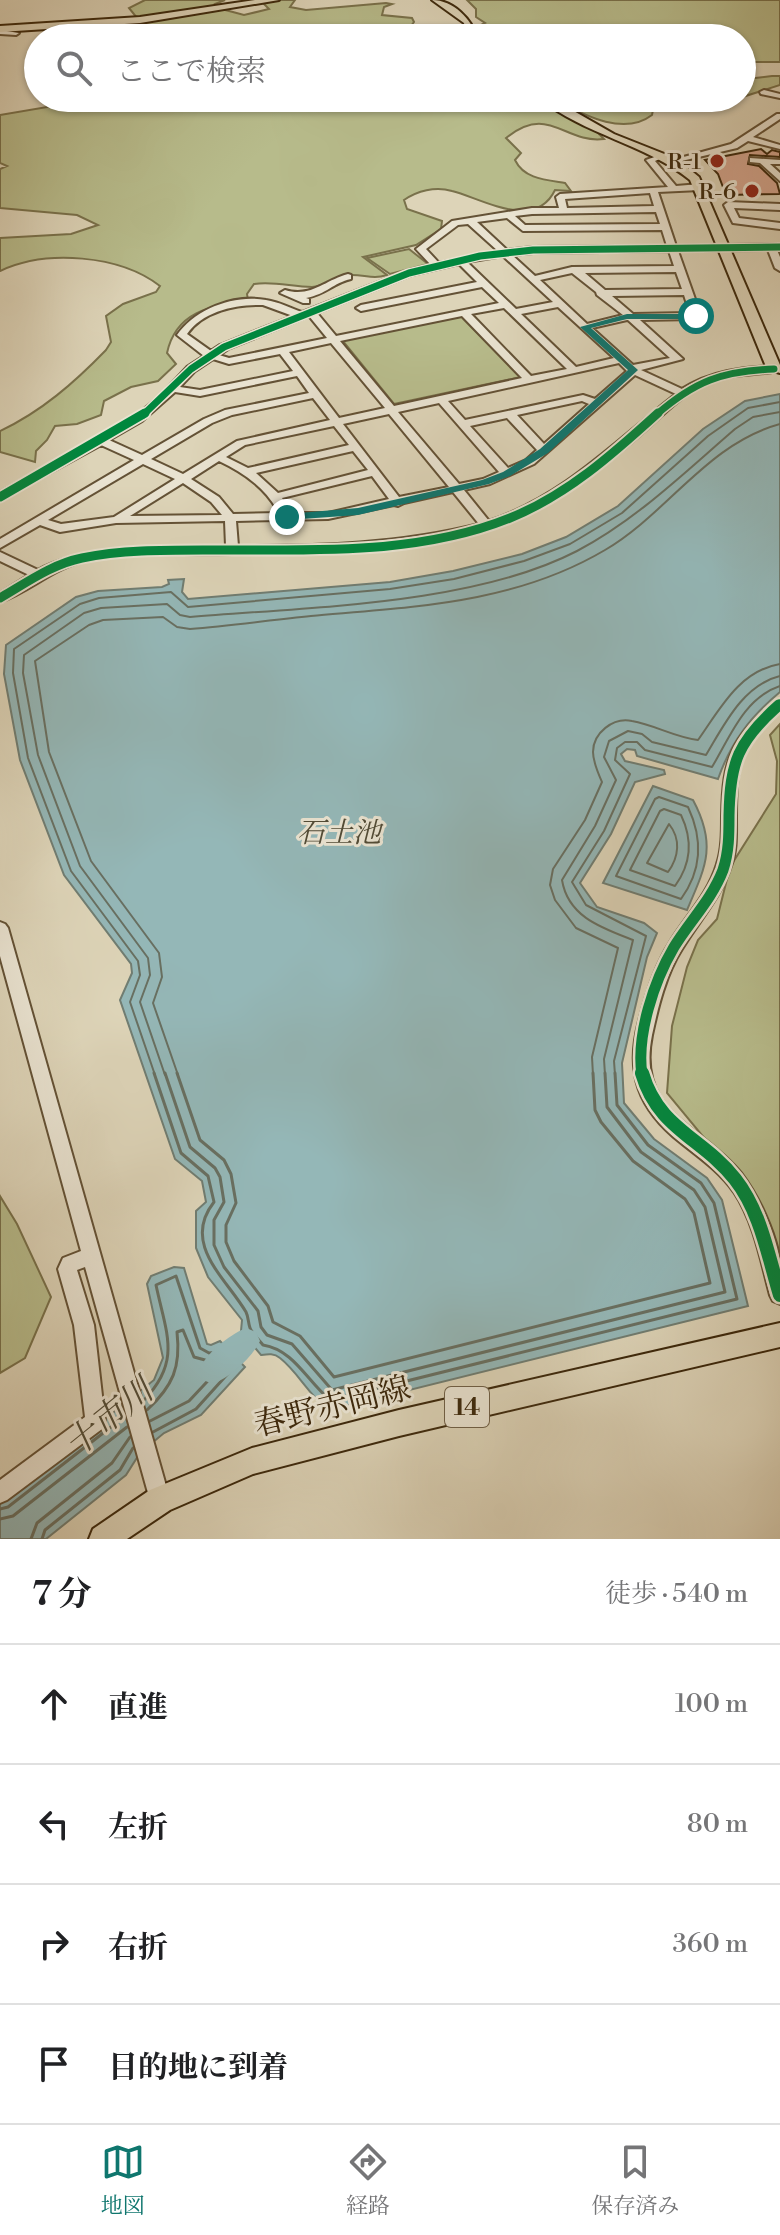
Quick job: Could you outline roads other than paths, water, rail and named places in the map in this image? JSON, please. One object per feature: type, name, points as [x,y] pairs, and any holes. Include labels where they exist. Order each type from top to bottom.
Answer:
[{"type":"highway","points":[[86,24],[274,0]]},
{"type":"highway","points":[[0,31],[24,29]]},
{"type":"main road","points":[[436,0],[468,24]]},
{"type":"main road","points":[[568,112],[610,136],[668,158],[688,171],[700,187],[723,248],[777,369]]},
{"type":"main road","name":"春野赤岡線","points":[[103,1539],[160,1500],[252,1461],[780,1335]]},
{"type":"street","points":[[0,31],[16,33]]},
{"type":"street","points":[[764,92],[780,96]]},
{"type":"street","points":[[674,189],[650,160],[734,146],[780,116]]},
{"type":"street","points":[[747,138],[780,147]]},
{"type":"street","points":[[780,162],[758,161],[780,178]]},
{"type":"street","points":[[564,211],[560,197],[700,187]]},
{"type":"street","points":[[585,327],[629,317],[696,316],[653,190]]},
{"type":"street","points":[[436,265],[421,249],[455,223],[564,211],[660,209]]},
{"type":"street","points":[[780,212],[732,213],[736,221],[780,226]]},
{"type":"street","points":[[769,223],[780,212]]},
{"type":"street","points":[[509,215],[523,228],[666,227]]},
{"type":"street","points":[[470,221],[632,370],[683,393]]},
{"type":"street","points":[[0,497],[151,410],[210,355],[349,295],[436,265],[504,253],[562,248],[723,248],[773,244],[780,238]]},
{"type":"street","points":[[773,244],[780,268]]},
{"type":"street","points":[[460,260],[574,370]]},
{"type":"street","points":[[532,279],[576,270],[681,269]]},
{"type":"street","points":[[39,521],[60,528],[116,520],[328,516],[398,503],[507,474],[544,451],[632,370],[678,359],[576,270]]},
{"type":"street","points":[[285,293],[298,296],[321,292],[335,280],[348,277]]},
{"type":"street","points":[[361,308],[486,283]]},
{"type":"street","points":[[600,293],[688,292]]},
{"type":"street","points":[[349,295],[379,329]]},
{"type":"street","points":[[298,296],[487,526]]},
{"type":"street","points":[[309,311],[261,302],[216,309],[191,320],[182,335],[210,355],[229,361],[463,312],[559,304]]},
{"type":"street","points":[[463,312],[529,380]]},
{"type":"street","points":[[282,350],[398,503]]},
{"type":"street","points":[[116,520],[241,443],[620,360]]},
{"type":"street","points":[[0,598],[66,561],[99,555],[384,547],[487,526],[526,512],[574,484],[683,393],[720,375],[777,369]]},
{"type":"street","points":[[173,389],[200,393],[298,373]]},
{"type":"street","points":[[0,544],[217,416],[317,394]]},
{"type":"street","points":[[440,398],[507,474]]},
{"type":"street","points":[[463,424],[583,398],[597,403]]},
{"type":"street","points":[[510,414],[544,451]]},
{"type":"street","points":[[102,441],[183,479],[222,506],[234,531],[232,551]]},
{"type":"street","points":[[249,471],[356,447]]},
{"type":"street","points":[[218,457],[249,471],[278,496],[287,517]]},
{"type":"street","points":[[278,496],[375,472]]},
{"type":"street","points":[[0,556],[38,575]]},
{"type":"street","points":[[780,704],[745,735],[735,754],[729,776],[726,862],[712,897],[674,946],[662,972],[643,1037],[639,1070],[649,1099],[673,1126],[734,1178],[754,1212],[780,1295]]},
{"type":"street","points":[[0,928],[160,1500]]},
{"type":"street","points":[[0,1493],[95,1422],[89,1345],[80,1301],[67,1269],[70,1264],[91,1256]]},
{"type":"water","name":"石土池","points":[[780,394],[780,692],[743,731],[718,779],[637,756],[635,750],[627,749],[621,754],[625,761],[664,770],[665,774],[635,782],[611,834],[580,883],[597,907],[644,923],[657,933],[647,957],[622,1063],[624,1103],[654,1139],[707,1178],[722,1200],[748,1306],[329,1410],[280,1358],[261,1355],[241,1331],[242,1320],[208,1277],[196,1248],[196,1211],[206,1202],[202,1181],[175,1159],[120,1000],[132,973],[131,964],[64,875],[20,760],[4,674],[6,645],[76,597],[98,591],[162,587],[169,584],[168,580],[184,579],[182,592],[188,599],[390,582],[522,554],[566,537],[618,506],[703,429],[745,401]]},
{"type":"water","points":[[653,786],[693,800],[705,830],[704,868],[687,910],[603,883]]},
{"type":"water","points":[[174,1267],[184,1268],[207,1344],[220,1341],[245,1367],[201,1415],[164,1433],[140,1453],[126,1475],[46,1539],[0,1539],[0,1503],[154,1380],[163,1358],[147,1284],[151,1276]]},
{"type":"waterway","name":"十市川","points":[[213,1370],[246,1341]]},
{"type":"place","name":"R-1","points":[[717,161]]},
{"type":"place","name":"R-6","points":[[752,191]]}]
